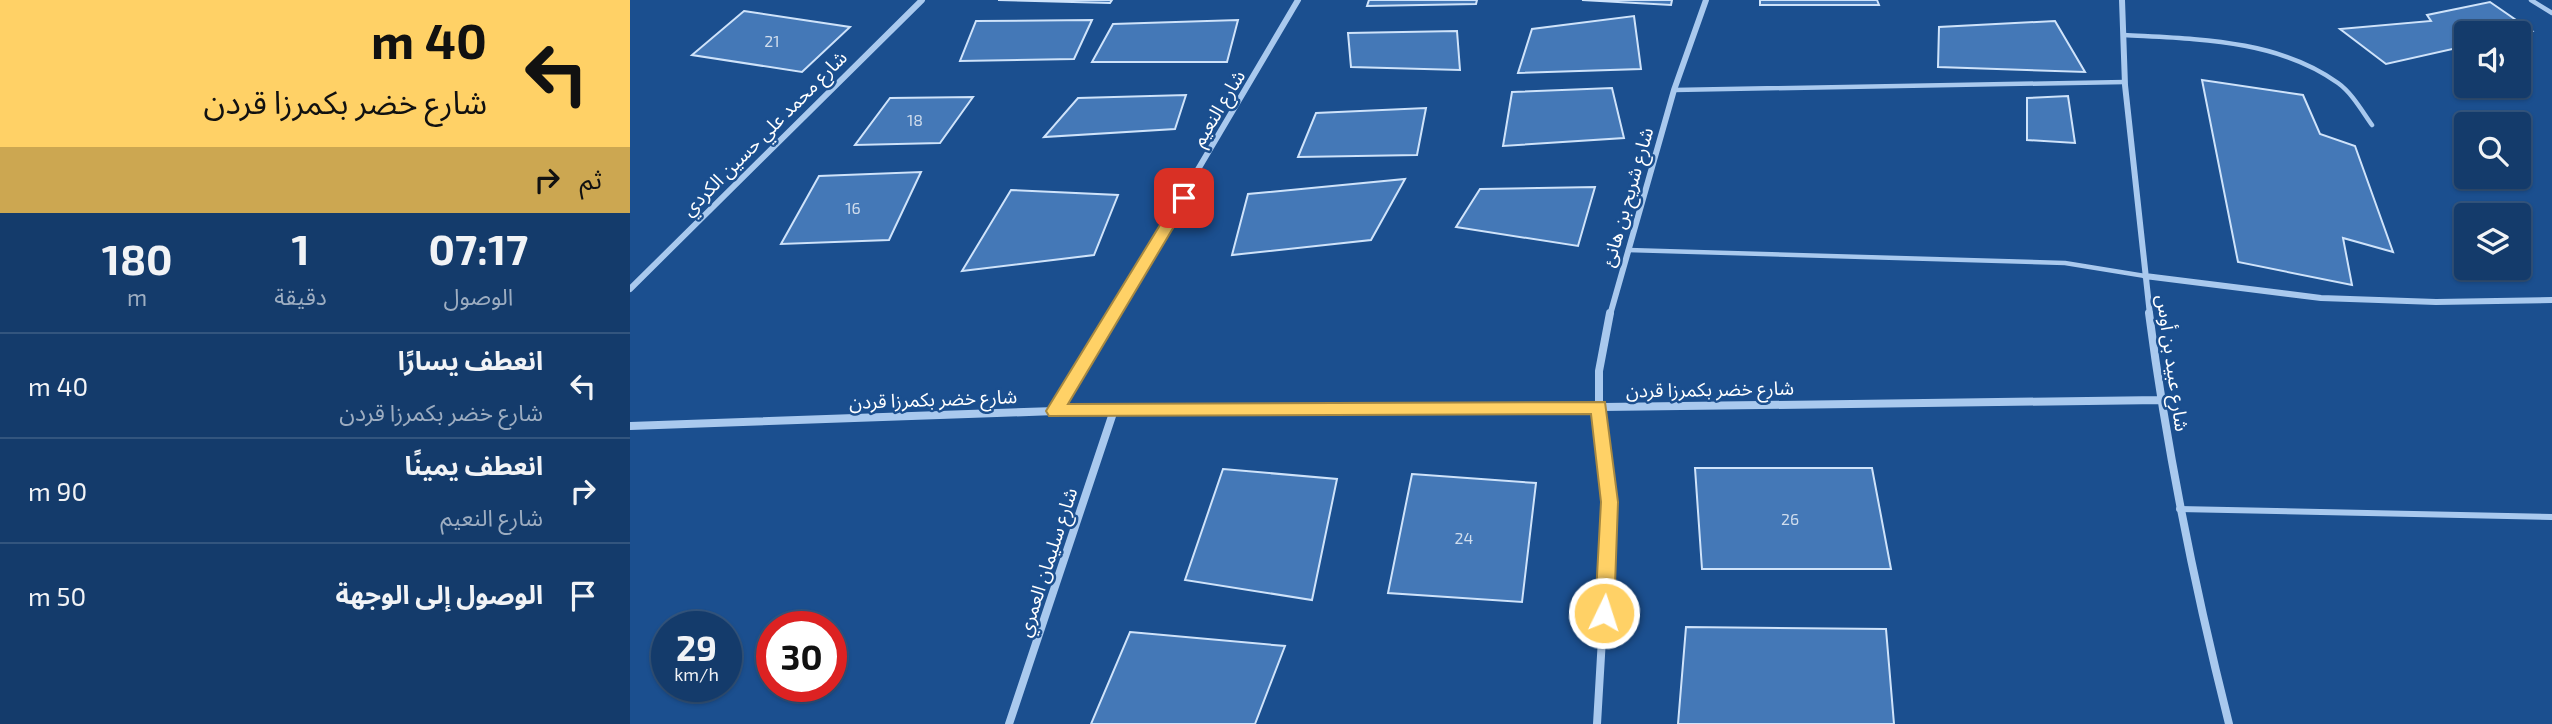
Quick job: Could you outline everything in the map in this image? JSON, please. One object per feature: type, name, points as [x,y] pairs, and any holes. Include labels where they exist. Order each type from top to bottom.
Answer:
[{"type":"street","name":"شارع محمد علي حسين الكردي","points":[[630,289],[922,0]]},
{"type":"street","name":"شارع النعيم","points":[[1055,411],[1298,0]]},
{"type":"street","name":"شارع شريح بن هانئ","points":[[1597,724],[1610,502],[1599,407],[1599,371],[1604,336],[1674,90],[1706,0]]},
{"type":"street","name":"شارع عبيد بن أوس","points":[[2122,0],[2124,82],[2161,400],[2179,509],[2204,629],[2230,724]]},
{"type":"street","points":[[2145,276],[2236,290],[2319,298],[2407,302],[2552,300]]},
{"type":"street","name":"شارع خضر بكمرزا قردن","points":[[630,426],[1055,411],[2161,400]]},
{"type":"street","name":"شارع سليمان العمري","points":[[1009,724],[1114,410]]},
{"type":"lane","points":[[2531,0],[2552,13]]},
{"type":"lane","points":[[2124,35],[2208,40],[2286,56],[2339,84],[2372,125]]},
{"type":"lane","points":[[1674,90],[2124,82]]},
{"type":"lane","points":[[1628,250],[2065,263],[2145,276]]},
{"type":"lane","points":[[2179,509],[2552,517]]},
{"type":"building","points":[[998,0],[1112,0],[1110,3]]},
{"type":"building","points":[[1369,0],[1477,0],[1476,4],[1367,6]]},
{"type":"building","points":[[1582,0],[1672,0],[1671,5]]},
{"type":"building","points":[[1760,0],[1877,0],[1879,5],[1760,5]]},
{"type":"building","points":[[2490,2],[2518,21],[2454,21],[2454,49],[2386,64],[2340,29],[2431,21],[2427,15]]},
{"type":"building","points":[[744,11],[850,27],[802,72],[692,55]]},
{"type":"building","points":[[1634,16],[1641,69],[1518,73],[1532,29]]},
{"type":"building","points":[[1092,20],[1074,59],[960,61],[976,21]]},
{"type":"building","points":[[1238,20],[1227,62],[1092,62],[1113,24]]},
{"type":"building","points":[[2055,21],[2085,72],[1938,67],[1939,27]]},
{"type":"building","points":[[1457,31],[1460,70],[1351,67],[1348,33]]},
{"type":"building","points":[[2202,80],[2303,95],[2320,134],[2355,146],[2393,252],[2343,238],[2352,285],[2238,262]]},
{"type":"building","points":[[1612,88],[1624,138],[1503,146],[1512,92]]},
{"type":"building","points":[[1186,95],[1175,129],[1044,137],[1078,98]]},
{"type":"building","points":[[2068,96],[2075,143],[2027,140],[2027,98]]},
{"type":"building","points":[[973,97],[940,143],[855,145],[890,98]]},
{"type":"building","points":[[1426,108],[1417,155],[1298,157],[1316,113]]},
{"type":"building","points":[[921,172],[889,240],[781,244],[819,176]]},
{"type":"building","points":[[1405,179],[1371,240],[1232,255],[1248,194]]},
{"type":"building","points":[[1595,187],[1578,246],[1456,227],[1480,189]]},
{"type":"building","points":[[1011,190],[1118,195],[1094,255],[962,271]]},
{"type":"building","points":[[1695,468],[1872,468],[1891,569],[1702,569]]},
{"type":"building","points":[[1223,469],[1337,479],[1312,600],[1185,580]]},
{"type":"building","points":[[1412,474],[1536,483],[1522,602],[1388,593]]},
{"type":"building","points":[[1686,627],[1886,629],[1894,724],[1678,724]]},
{"type":"building","points":[[1130,632],[1285,646],[1255,724],[1091,724]]},
{"type":"route","points":[[1184,198],[1055,411],[1599,407],[1610,502],[1604,613]]}]
